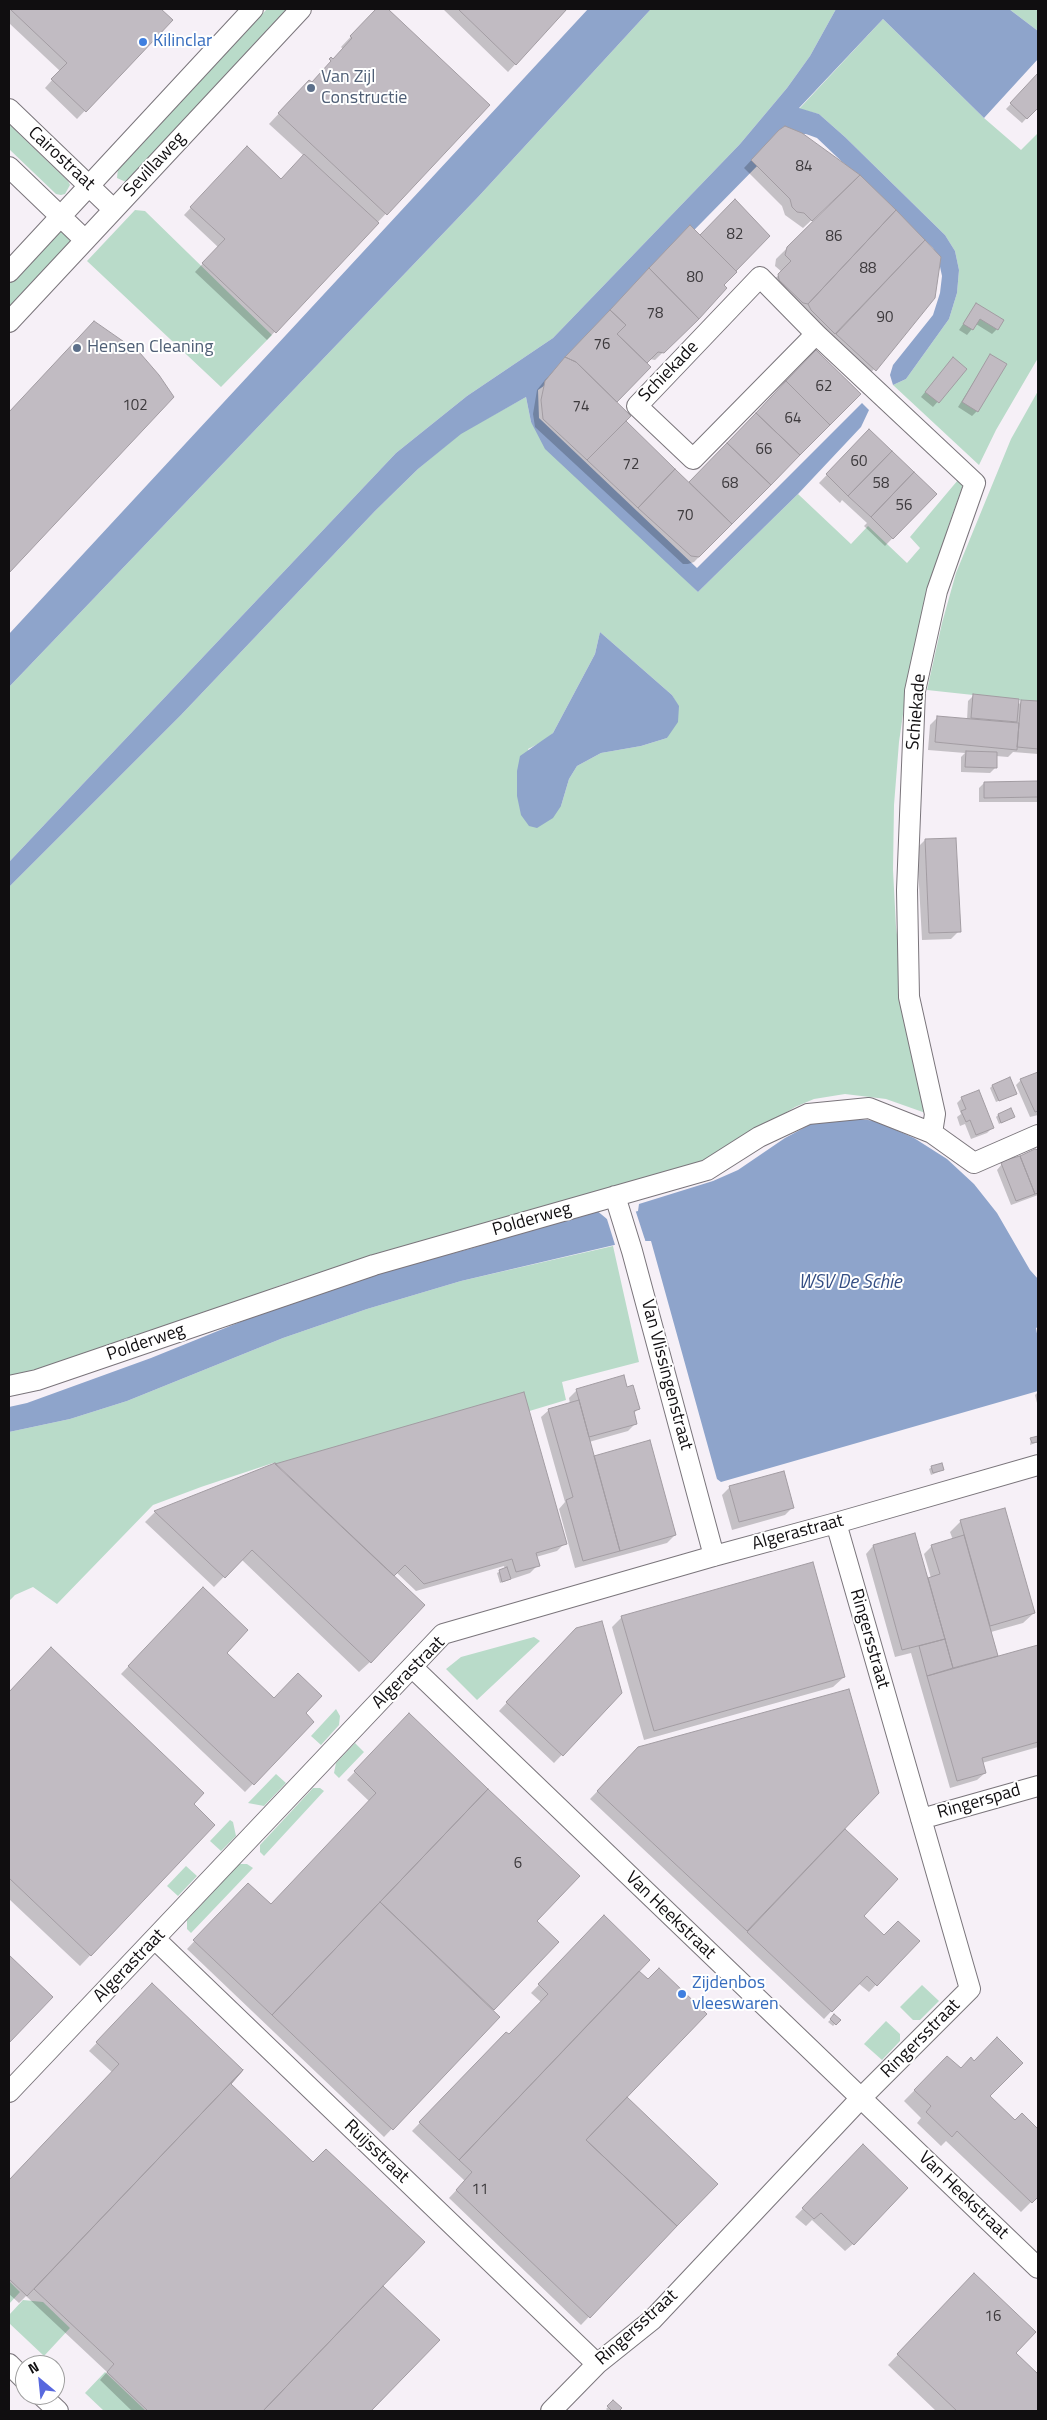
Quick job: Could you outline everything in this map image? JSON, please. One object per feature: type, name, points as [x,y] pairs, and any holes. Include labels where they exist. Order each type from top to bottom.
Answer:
[{"type":"street","name":"Sevillaweg","points":[[9,272],[253,9]]},
{"type":"street","name":"Sevillaweg","points":[[9,322],[301,9]]},
{"type":"street","name":"Cairostraat","points":[[9,109],[113,209]]},
{"type":"street","points":[[9,167],[85,240]]},
{"type":"street","name":"Schiekade","points":[[816,334],[693,459],[637,406],[760,277],[816,334],[975,483],[937,591],[915,691],[907,890],[909,997],[936,1114],[932,1134]]},
{"type":"street","name":"Polderweg","points":[[9,1386],[37,1380],[374,1265],[618,1202],[707,1170],[759,1137],[808,1114],[870,1108],[932,1134],[974,1163],[1038,1135]]},
{"type":"street","name":"Van Vlissingenstraat","points":[[618,1202],[714,1556]]},
{"type":"street","name":"Algerastraat","points":[[9,2092],[156,1940],[444,1634],[1038,1465]]},
{"type":"street","name":"Ringersstraat","points":[[551,2411],[597,2364],[652,2320],[860,2099],[970,1989],[836,1523]]},
{"type":"street","name":"Van Heekstraat","points":[[412,1667],[1038,2268]]},
{"type":"street","name":"Ringerspad","points":[[921,1819],[1038,1786]]},
{"type":"street","name":"Ruijsstraat","points":[[156,1940],[597,2364]]},
{"type":"green space","points":[[267,9],[291,9],[126,182],[117,178],[118,168]]},
{"type":"green space","points":[[651,9],[836,9],[810,56],[787,88],[740,144],[553,338],[467,396],[396,453],[9,862],[9,687],[479,196]]},
{"type":"green space","points":[[1009,9],[1038,9],[1038,31]]},
{"type":"green space","points":[[883,19],[984,118],[1021,150],[1038,133],[1038,358],[996,430],[979,465],[893,385],[906,379],[949,319],[957,293],[959,270],[955,251],[945,235],[845,137],[819,114],[799,109]]},
{"type":"green space","points":[[9,124],[68,181],[70,185],[65,194],[56,194],[9,149]]},
{"type":"green space","points":[[135,210],[145,211],[272,335],[221,387],[87,261]]},
{"type":"green space","points":[[63,231],[71,238],[70,244],[9,310],[9,284],[57,232]]},
{"type":"green space","points":[[1038,391],[1038,702],[927,690],[942,623],[956,573],[1011,439]]},
{"type":"green space","points":[[526,397],[531,422],[698,592],[798,494],[851,544],[868,526],[907,563],[920,548],[910,537],[958,480],[963,485],[949,524],[908,679],[899,742],[894,805],[893,870],[896,927],[904,990],[934,1116],[886,1099],[845,1094],[814,1099],[795,1107],[709,1161],[381,1253],[281,1285],[144,1341],[9,1388],[9,887],[181,715],[375,511],[418,469],[461,433]],"holes":[[[600,632],[672,695],[678,706],[667,738],[641,746],[601,753],[577,766],[569,779],[561,806],[528,749],[542,742],[553,733],[595,654]]]},
{"type":"green space","points":[[613,1246],[639,1362],[562,1382],[566,1400],[317,1475],[289,1471],[273,1463],[153,1505],[57,1604],[33,1587],[15,1595],[9,1601],[9,1432],[70,1419],[127,1401],[283,1338],[367,1309],[461,1281]]},
{"type":"green space","points":[[534,1637],[540,1641],[477,1700],[446,1669],[461,1657]]},
{"type":"green space","points":[[336,1709],[340,1716],[339,1725],[321,1745],[311,1736]]},
{"type":"green space","points":[[355,1743],[364,1752],[339,1778],[334,1773],[336,1763]]},
{"type":"green space","points":[[276,1774],[286,1783],[264,1806],[248,1803]]},
{"type":"green space","points":[[313,1788],[320,1788],[324,1791],[264,1856],[260,1852],[260,1845]]},
{"type":"green space","points":[[230,1820],[233,1822],[236,1836],[221,1851],[210,1841]]},
{"type":"green space","points":[[239,1864],[247,1864],[253,1868],[191,1933],[187,1929],[187,1920]]},
{"type":"green space","points":[[186,1866],[197,1876],[178,1896],[167,1886]]},
{"type":"green space","points":[[922,1985],[939,2001],[920,2020],[913,2020],[900,2007]]},
{"type":"green space","points":[[886,2021],[900,2034],[900,2041],[882,2060],[864,2044]]},
{"type":"green space","points":[[9,2281],[20,2292],[9,2304]]},
{"type":"green space","points":[[23,2300],[43,2302],[70,2328],[43,2355],[9,2323],[9,2315]]},
{"type":"green space","points":[[105,2372],[146,2411],[104,2411],[85,2393]]},
{"type":"water","points":[[588,9],[651,9],[479,196],[9,687],[9,634]]},
{"type":"water","points":[[836,9],[1009,9],[1038,31],[1038,59],[984,118],[883,19],[799,108],[819,114],[845,137],[945,235],[955,251],[959,270],[957,293],[949,319],[906,379],[893,385],[890,375],[893,365],[933,315],[940,293],[942,276],[933,248],[817,138],[806,134],[796,134],[765,158],[586,340],[554,379],[538,390],[539,418],[697,568],[862,403],[869,410],[861,427],[798,494],[698,592],[545,449],[531,422],[526,397],[461,434],[418,469],[375,511],[181,715],[9,887],[9,862],[396,453],[467,396],[553,338],[740,144],[787,88],[810,56]]},
{"type":"water","points":[[600,632],[672,695],[679,706],[678,722],[667,738],[641,746],[601,753],[577,766],[569,779],[561,806],[553,818],[537,828],[529,826],[521,815],[517,796],[517,771],[520,756],[553,733],[595,654]]},
{"type":"water","name":"WSV De Schie","points":[[844,1117],[876,1121],[914,1138],[947,1159],[974,1184],[997,1213],[1030,1270],[1038,1279],[1038,1327],[1036,1328],[1038,1339],[1038,1391],[721,1482],[717,1479],[651,1241],[645,1241],[644,1238],[461,1281],[367,1309],[283,1338],[127,1401],[70,1419],[9,1432],[9,1407],[27,1403],[151,1358],[287,1303],[386,1271],[469,1249],[596,1210],[607,1219],[638,1211],[639,1204],[713,1181],[738,1170],[785,1138],[813,1123]]},
{"type":"pier","points":[[635,1209],[646,1243],[643,1241],[616,1248],[606,1216]]},
{"type":"building","points":[[10,9],[161,9],[173,20],[86,112],[51,79],[67,63]]},
{"type":"building","points":[[376,9],[388,9],[490,105],[387,215],[278,113],[309,80],[312,82],[331,61],[329,59],[331,57],[333,59],[352,38],[350,36]]},
{"type":"building","points":[[458,9],[567,9],[516,65]]},
{"type":"building","points":[[1038,73],[1038,108],[1027,119],[1010,103]]},
{"type":"building","points":[[785,126],[802,133],[860,175],[812,221],[804,213],[797,212],[792,207],[790,199],[751,160]]},
{"type":"building","points":[[247,146],[281,179],[304,154],[379,223],[276,333],[202,263],[225,239],[190,207]]},
{"type":"building","points":[[860,175],[896,210],[808,304],[803,303],[779,280],[778,274],[791,261],[785,255],[787,247]]},
{"type":"building","points":[[735,199],[770,236],[736,271],[700,235]]},
{"type":"building","points":[[896,210],[925,240],[835,334],[811,310],[808,304]]},
{"type":"building","points":[[690,225],[737,272],[724,285],[727,288],[699,319],[649,268]]},
{"type":"building","points":[[925,240],[941,257],[935,298],[876,371],[836,334]]},
{"type":"building","points":[[649,268],[699,319],[664,353],[658,352],[647,363],[617,334],[626,325],[610,310]]},
{"type":"building","points":[[976,303],[1004,320],[998,330],[980,319],[973,330],[963,324]]},
{"type":"building","points":[[610,310],[626,325],[617,334],[651,367],[617,402],[576,362],[565,357]]},
{"type":"building","points":[[94,321],[140,353],[159,375],[174,397],[9,573],[9,412]]},
{"type":"building","points":[[816,350],[861,394],[830,425],[786,381]]},
{"type":"building","points":[[990,354],[1007,364],[978,412],[962,402]]},
{"type":"building","points":[[565,357],[576,362],[631,416],[587,460],[543,419],[541,400],[545,381]]},
{"type":"building","points":[[953,357],[967,369],[939,403],[925,392]]},
{"type":"building","points":[[786,381],[830,425],[800,455],[756,413]]},
{"type":"building","points":[[756,413],[800,455],[771,485],[727,443]]},
{"type":"building","points":[[626,421],[675,469],[638,508],[587,460]]},
{"type":"building","points":[[869,429],[892,451],[848,496],[826,474]]},
{"type":"building","points":[[727,443],[771,485],[732,524],[689,482]]},
{"type":"building","points":[[892,451],[914,472],[871,517],[848,496]]},
{"type":"building","points":[[675,469],[732,524],[699,557],[691,556],[638,508]]},
{"type":"building","points":[[914,472],[937,494],[893,539],[871,517]]},
{"type":"building","points":[[973,694],[1019,699],[1017,722],[971,718]]},
{"type":"building","points":[[1021,700],[1038,701],[1038,749],[1017,747]]},
{"type":"building","points":[[937,716],[1019,723],[1017,750],[935,742]]},
{"type":"building","points":[[966,751],[997,752],[997,768],[965,767]]},
{"type":"building","points":[[1038,781],[1038,797],[984,798],[984,782]]},
{"type":"building","points":[[956,838],[961,932],[929,933],[925,839]]},
{"type":"building","points":[[1038,1072],[1038,1111],[1035,1112],[1020,1079]]},
{"type":"building","points":[[1010,1077],[1017,1094],[999,1101],[992,1085]]},
{"type":"building","points":[[979,1090],[994,1128],[976,1135],[970,1120],[966,1122],[961,1111],[966,1109],[961,1097]]},
{"type":"building","points":[[1011,1108],[1015,1117],[1001,1123],[998,1114]]},
{"type":"building","points":[[1035,1149],[1038,1150],[1038,1193],[1035,1194],[1020,1156]]},
{"type":"building","points":[[1020,1156],[1035,1194],[1016,1201],[1001,1163]]},
{"type":"building","points":[[624,1375],[627,1387],[633,1385],[640,1409],[634,1411],[637,1424],[589,1437],[576,1389]]},
{"type":"building","points":[[524,1392],[567,1544],[536,1553],[540,1566],[516,1572],[512,1559],[424,1584],[405,1565],[394,1576],[275,1464]]},
{"type":"building","points":[[579,1400],[620,1551],[583,1561],[566,1500],[573,1497],[548,1409]]},
{"type":"building","points":[[1038,1436],[1038,1442],[1032,1443],[1030,1438]]},
{"type":"building","points":[[650,1440],[676,1535],[620,1551],[594,1456]]},
{"type":"building","points":[[275,1463],[425,1605],[371,1663],[252,1550],[225,1578],[154,1511]]},
{"type":"building","points":[[942,1463],[944,1470],[933,1473],[931,1466]]},
{"type":"building","points":[[784,1471],[794,1508],[739,1522],[729,1486]]},
{"type":"building","points":[[1005,1508],[1035,1613],[990,1626],[960,1520]]},
{"type":"building","points":[[915,1533],[945,1639],[902,1650],[873,1545]]},
{"type":"building","points":[[964,1535],[998,1656],[953,1668],[928,1578],[940,1574],[931,1545]]},
{"type":"building","points":[[813,1562],[845,1677],[654,1731],[621,1616]]},
{"type":"building","points":[[507,1567],[511,1579],[502,1582],[499,1570]]},
{"type":"building","points":[[203,1587],[248,1630],[227,1653],[274,1698],[298,1673],[322,1696],[306,1713],[314,1722],[254,1785],[128,1666]]},
{"type":"building","points":[[602,1621],[622,1693],[563,1756],[506,1702],[576,1628]]},
{"type":"building","points":[[945,1639],[953,1668],[927,1676],[919,1646]]},
{"type":"building","points":[[1038,1645],[1038,1742],[982,1758],[986,1773],[957,1781],[927,1676]]},
{"type":"building","points":[[51,1647],[204,1793],[194,1804],[215,1825],[91,1956],[9,1878],[9,1692]]},
{"type":"building","points":[[849,1689],[879,1793],[747,1931],[597,1791],[638,1747]]},
{"type":"building","points":[[409,1713],[488,1789],[272,2015],[193,1940],[248,1883],[271,1904],[376,1793],[354,1771]]},
{"type":"building","points":[[488,1789],[580,1876],[537,1921],[559,1942],[494,2010],[380,1902]]},
{"type":"building","points":[[845,1829],[898,1879],[864,1916],[884,1935],[898,1921],[920,1941],[877,1986],[867,1976],[832,2012],[747,1932]]},
{"type":"building","points":[[380,1902],[500,2017],[393,2130],[272,2015]]},
{"type":"building","points":[[604,1915],[650,1960],[459,2160],[419,2122],[506,2032],[509,2034],[548,1994],[538,1984]]},
{"type":"building","points":[[9,1955],[53,1997],[9,2043]]},
{"type":"building","points":[[659,1968],[707,2014],[586,2140],[677,2226],[590,2318],[456,2190],[472,2172],[459,2160],[639,1971],[648,1979]]},
{"type":"building","points":[[152,1983],[243,2070],[27,2296],[9,2279],[9,2180],[119,2064],[96,2042]]},
{"type":"building","points":[[834,2014],[841,2020],[836,2025],[830,2019]]},
{"type":"building","points":[[997,2037],[1023,2063],[990,2096],[1015,2120],[1022,2113],[1038,2129],[1038,2197],[1032,2203],[957,2131],[952,2137],[926,2112],[931,2106],[914,2090],[947,2056],[961,2068],[971,2057],[974,2061]]},
{"type":"building","points":[[243,2070],[231,2084],[313,2162],[326,2149],[425,2242],[263,2411],[148,2411],[107,2372],[114,2364],[34,2289]]},
{"type":"building","points":[[627,2097],[718,2184],[677,2226],[586,2140]]},
{"type":"building","points":[[863,2144],[908,2188],[854,2245],[821,2213],[814,2219],[802,2208]]},
{"type":"building","points":[[974,2273],[1036,2332],[1016,2353],[1038,2374],[1038,2411],[957,2411],[897,2354]]},
{"type":"building","points":[[383,2286],[440,2340],[371,2411],[263,2411]]},
{"type":"building","points":[[613,2400],[622,2408],[619,2411],[612,2411],[607,2406]]},
{"type":"place","name":"Kilinclar","points":[[143,42]]},
{"type":"place","name":"Van Zijl Constructie","points":[[311,88]]},
{"type":"place","name":"Hensen Cleaning","points":[[77,348]]},
{"type":"place","name":"Zijdenbos vleeswaren","points":[[682,1994]]}]
